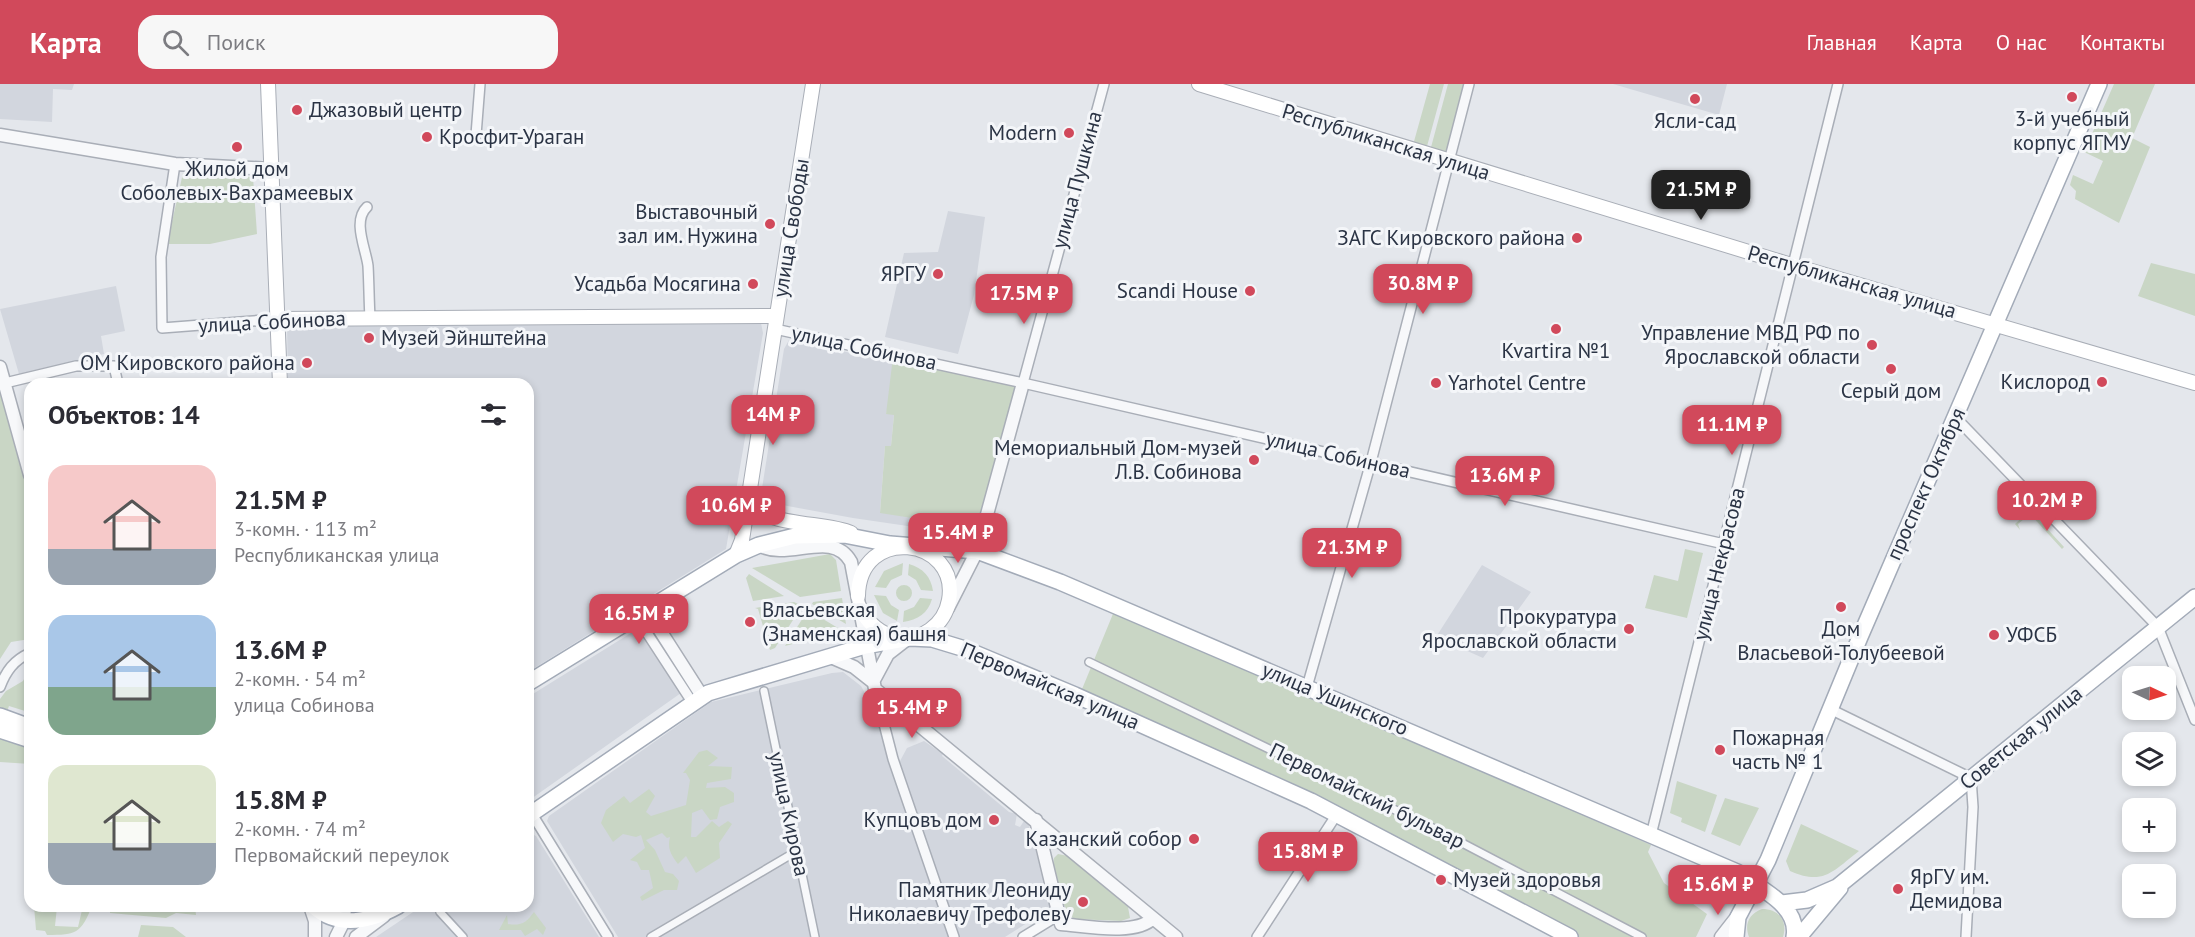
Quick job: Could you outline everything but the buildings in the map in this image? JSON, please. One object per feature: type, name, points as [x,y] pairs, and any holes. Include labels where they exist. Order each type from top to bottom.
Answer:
[{"type":"main road","points":[[268,84],[280,378]]},
{"type":"main road","name":"улица Свободы","points":[[736,555],[742,540],[813,84]]},
{"type":"main road","name":"Республиканская улица","points":[[1199,84],[1794,266],[2195,383]]},
{"type":"main road","name":"проспект Октября","points":[[1736,937],[1735,927],[1741,912],[1767,860],[2099,84]]},
{"type":"main road","name":"улица Собинова","points":[[278,319],[776,322]]},
{"type":"main road","points":[[749,496],[753,508],[762,515],[832,527],[858,537]]},
{"type":"main road","points":[[746,515],[751,532],[759,545]]},
{"type":"main road","name":"улица Ушинского","points":[[534,679],[736,555],[759,545],[816,534],[858,537],[905,546],[977,551],[1051,579],[1307,687],[1737,872],[1777,901]]},
{"type":"main road","points":[[905,546],[926,552],[942,566],[950,586],[947,608],[942,618],[928,631],[910,638],[894,637],[879,631],[867,620],[858,601],[860,577],[870,561],[885,550],[905,546]]},
{"type":"main road","name":"Советская улица","points":[[1848,879],[2195,597]]},
{"type":"main road","name":"Первомайская улица","points":[[534,812],[697,699],[865,646],[910,638],[940,640],[1197,749],[1337,814],[1570,937]]},
{"type":"main road","points":[[3,724],[24,726]]},
{"type":"main road","points":[[3,724],[24,736]]},
{"type":"main road","points":[[1737,872],[1757,869],[1767,860]]},
{"type":"main road","points":[[1767,860],[1769,885],[1777,901],[1794,920],[1794,937]]},
{"type":"main road","points":[[1741,912],[1752,901],[1818,897],[1848,879]]},
{"type":"main road","points":[[1799,937],[1848,879]]},
{"type":"main road","points":[[320,912],[328,917],[344,914],[370,919],[385,912]]},
{"type":"street","points":[[476,135],[480,84]]},
{"type":"street","name":"улица Пушкина","points":[[942,618],[977,551],[1104,84]]},
{"type":"street","points":[[1307,687],[1371,462],[1469,84]]},
{"type":"street","name":"улица Некрасова","points":[[1651,835],[1838,84]]},
{"type":"street","points":[[0,135],[175,164],[271,169]]},
{"type":"street","name":"улица Собинова","points":[[175,164],[161,256],[162,328],[278,319]]},
{"type":"street","points":[[367,207],[361,217],[360,228],[368,266],[370,318]]},
{"type":"street","name":"улица Собинова","points":[[776,322],[1023,383],[1724,544]]},
{"type":"street","points":[[27,378],[83,365],[114,366],[117,378]]},
{"type":"street","points":[[0,367],[24,453]]},
{"type":"street","points":[[5,383],[24,379]]},
{"type":"street","points":[[1956,418],[2158,627],[2195,720]]},
{"type":"street","points":[[759,545],[781,552],[826,546],[842,550],[851,562],[865,646],[893,759],[954,937]]},
{"type":"street","points":[[642,613],[697,699]]},
{"type":"street","points":[[874,686],[888,654],[910,638]]},
{"type":"street","points":[[0,687],[6,672],[24,657]]},
{"type":"street","points":[[831,657],[854,667],[1176,937]]},
{"type":"street","name":"Первомайский бульвар","points":[[1089,663],[1445,834],[1642,937]]},
{"type":"street","name":"улица Кирова","points":[[764,691],[815,937]]},
{"type":"street","points":[[1830,709],[1971,778],[1973,814],[1966,937]]},
{"type":"street","points":[[1257,937],[1337,814]]},
{"type":"street","points":[[1036,820],[1060,920]]},
{"type":"street","points":[[534,821],[608,937]]},
{"type":"street","points":[[1047,865],[1048,855],[1054,848],[1062,846],[1071,849]]},
{"type":"street","points":[[651,937],[797,851]]},
{"type":"street","points":[[313,912],[315,937]]},
{"type":"street","points":[[356,937],[390,912]]},
{"type":"street","points":[[440,912],[463,937]]},
{"type":"street","points":[[1721,937],[1741,912]]},
{"type":"street","points":[[336,937],[344,914]]},
{"type":"street","points":[[1023,937],[1046,923],[1060,920],[1131,928],[1145,926],[1153,918]]},
{"type":"shaded area","points":[[0,84],[74,84],[72,90],[53,89],[52,122],[0,119]]},
{"type":"shaded area","name":"Ясли-сад","points":[[1613,84],[1727,84],[1719,115]]},
{"type":"shaded area","name":"ЯРГУ","points":[[948,211],[985,217],[974,295],[958,354],[885,337],[904,253],[938,252]]},
{"type":"shaded area","points":[[116,286],[125,331],[101,336],[104,354],[19,374],[0,309]]},
{"type":"shaded area","points":[[761,323],[763,333],[726,549],[534,668],[534,378],[288,378],[287,325]]},
{"type":"shaded area","points":[[789,340],[1004,385],[1013,394],[976,533],[969,535],[853,518],[760,501],[784,349]],"holes":[[[888,406],[893,414],[886,414]],[[894,415],[970,527],[880,512],[885,446],[891,446]]]},
{"type":"shaded area","points":[[1482,565],[1531,592],[1483,658],[1436,637]]},
{"type":"shaded area","points":[[639,628],[681,693],[534,797],[534,693]]},
{"type":"shaded area","points":[[843,672],[861,686],[871,704],[950,937],[618,937],[547,821],[549,816],[711,702]]},
{"type":"shaded area","points":[[924,741],[943,754],[942,756],[1009,812],[1017,814],[1015,825],[1020,827],[1024,821],[1028,823],[1052,907],[1005,937],[958,937],[901,769],[900,761],[907,748]]},
{"type":"shaded area","points":[[534,835],[599,937],[376,937],[413,912],[534,912]]},
{"type":"green space","points":[[1430,84],[1444,84],[1426,150],[1413,145]]},
{"type":"green space","points":[[1448,84],[1465,84],[1446,157],[1430,151]]},
{"type":"green space","points":[[2114,84],[2155,84],[2132,138],[2150,147],[2119,223],[2075,199],[2076,191],[2070,185],[2073,175],[2093,184],[2103,161],[2084,152]]},
{"type":"green space","points":[[183,173],[253,177],[257,234],[210,244],[167,244]]},
{"type":"green space","points":[[2151,263],[2195,274],[2195,316],[2138,296]]},
{"type":"green space","points":[[893,357],[1021,385],[983,526],[971,524],[970,527],[880,513],[885,446],[891,446],[894,415],[886,414]]},
{"type":"green space","points":[[0,389],[24,463],[24,640],[11,642],[0,659]]},
{"type":"green space","points":[[2030,510],[2064,547],[2062,549],[2030,514],[2018,524],[2020,530],[2015,524]]},
{"type":"green space","points":[[1685,549],[1703,553],[1687,618],[1645,608],[1654,575],[1678,581]]},
{"type":"green space","points":[[830,554],[836,560],[841,591],[800,597],[752,568]]},
{"type":"green space","points":[[903,563],[902,575],[891,580],[886,588],[875,587],[884,571]]},
{"type":"green space","points":[[909,564],[926,574],[933,591],[921,590],[916,580],[908,575]]},
{"type":"green space","points":[[749,574],[784,596],[753,601],[746,578]]},
{"type":"green space","points":[[904,585],[912,593],[904,601],[896,593]]},
{"type":"green space","points":[[874,595],[886,596],[891,605],[899,610],[897,621],[883,613]]},
{"type":"green space","points":[[842,598],[846,624],[812,604],[813,602]]},
{"type":"green space","points":[[920,598],[932,599],[928,608],[918,618],[903,622],[904,611],[914,607]]},
{"type":"green space","points":[[794,602],[802,606],[775,648],[770,650],[758,609],[755,608]]},
{"type":"green space","points":[[1115,609],[1651,845],[1648,852],[1664,883],[1707,914],[1696,937],[1575,937],[1080,694]]},
{"type":"green space","points":[[808,610],[843,631],[785,646]]},
{"type":"green space","points":[[24,679],[24,711],[9,706],[0,731],[0,699],[6,691]]},
{"type":"green space","points":[[0,737],[24,747],[24,764],[0,762]]},
{"type":"green space","points":[[707,750],[718,758],[708,766],[732,767],[731,779],[707,783],[706,788],[725,787],[734,793],[734,802],[720,807],[717,819],[710,820],[702,809],[692,813],[691,837],[696,837],[712,821],[719,827],[728,821],[732,824],[719,843],[720,858],[696,873],[686,856],[678,864],[669,848],[670,837],[667,838],[662,833],[646,840],[655,850],[665,872],[673,874],[679,881],[677,890],[664,890],[642,901],[640,897],[653,888],[649,870],[641,870],[637,862],[630,860],[645,848],[641,835],[636,837],[623,834],[613,842],[601,823],[606,810],[624,796],[630,803],[649,789],[655,796],[646,812],[651,816],[686,805],[690,780],[686,773],[683,773],[699,752]]},
{"type":"green space","points":[[1677,781],[1717,795],[1705,832],[1681,822],[1682,818],[1670,813]]},
{"type":"green space","points":[[1725,798],[1759,808],[1740,846],[1711,834]]},
{"type":"green space","points":[[1801,824],[1859,851],[1835,870],[1820,877],[1790,871],[1786,861]]},
{"type":"green space","points":[[1058,854],[1068,856],[1128,907],[1130,918],[1121,921],[1075,919],[1062,901],[1056,881],[1054,858]]},
{"type":"green space","points":[[1762,909],[1773,911],[1781,917],[1784,926],[1783,937],[1749,937],[1747,924],[1754,914]]},
{"type":"green space","points":[[34,912],[56,912],[55,926],[78,927],[82,912],[89,912],[81,927],[72,933],[47,935],[45,931],[36,930]]},
{"type":"green space","points":[[196,912],[196,915],[176,913],[166,918],[110,913]]},
{"type":"green space","points":[[534,912],[546,928],[543,935],[537,929],[525,936],[521,930],[499,930],[507,915],[508,924],[516,925],[526,921]]},
{"type":"green space","points":[[141,925],[173,927],[186,937],[138,937]]},
{"type":"place","name":"3-й учебный корпус ЯГМУ","points":[[2072,97]]},
{"type":"place","name":"Ясли-сад","points":[[1695,99]]},
{"type":"place","name":"Джазовый центр","points":[[297,110]]},
{"type":"place","name":"Modern","points":[[1069,133]]},
{"type":"place","name":"Кросфит-Ураган","points":[[427,137]]},
{"type":"place","name":"Жилой дом Соболевых-Вахрамеевых","points":[[237,147]]},
{"type":"place","name":"Выставочный зал им. Нужина","points":[[770,224]]},
{"type":"place","name":"ЗАГС Кировского района","points":[[1577,238]]},
{"type":"place","name":"ЯРГУ","points":[[938,274]]},
{"type":"place","name":"Усадьба Мосягина","points":[[753,284]]},
{"type":"place","name":"Scandi House","points":[[1250,291]]},
{"type":"place","name":"Kvartira №1","points":[[1556,329]]},
{"type":"place","name":"Музей Эйнштейна","points":[[369,338]]},
{"type":"place","name":"Управление МВД РФ по Ярославской области","points":[[1872,345]]},
{"type":"place","name":"ОМ Кировского района","points":[[307,363]]},
{"type":"place","name":"Серый дом","points":[[1891,369]]},
{"type":"place","name":"Кислород","points":[[2102,382]]},
{"type":"place","name":"Yarhotel Centre","points":[[1436,383]]},
{"type":"place","name":"Мемориальный Дом-музей Л.В. Собинова","points":[[1254,460]]},
{"type":"place","name":"Дом Власьевой-Толубеевой","points":[[1841,607]]},
{"type":"place","name":"Власьевская (Знаменская) башня","points":[[750,622]]},
{"type":"place","name":"Прокуратура Ярославской области","points":[[1629,629]]},
{"type":"place","name":"УФСБ","points":[[1994,635]]},
{"type":"place","name":"Пожарная часть № 1","points":[[1720,750]]},
{"type":"place","name":"Купцовъ дом","points":[[994,820]]},
{"type":"place","name":"Казанский собор","points":[[1194,839]]},
{"type":"place","name":"Музей здоровья","points":[[1441,880]]},
{"type":"place","name":"ЯрГУ им. Демидова","points":[[1898,889]]},
{"type":"place","name":"Памятник Леониду Николаевичу Трефолеву","points":[[1083,902]]}]
